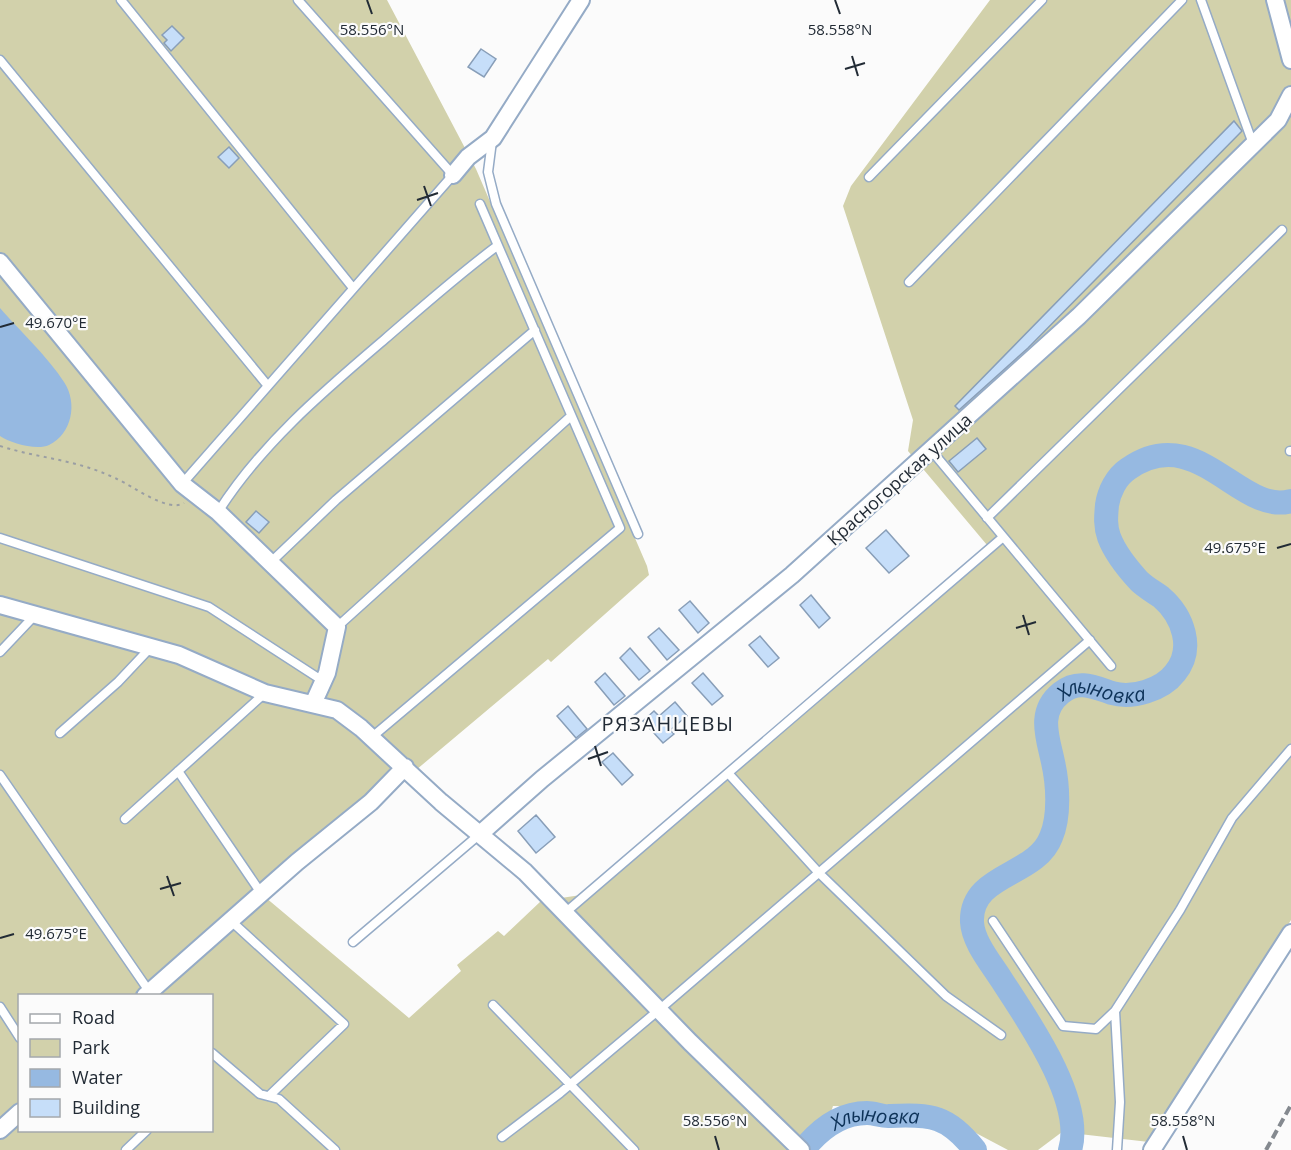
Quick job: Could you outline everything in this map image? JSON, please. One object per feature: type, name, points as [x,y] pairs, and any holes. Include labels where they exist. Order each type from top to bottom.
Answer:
[{"type":"street","points":[[453,175],[468,157],[493,138],[581,0]]},
{"type":"street","points":[[1275,0],[1291,60]]},
{"type":"street","name":"Красногорская улица","points":[[480,834],[542,779],[792,575],[1079,316],[1278,120],[1290,100]]},
{"type":"street","points":[[0,261],[182,484],[218,512],[338,627],[314,704]]},
{"type":"street","points":[[0,605],[179,655],[265,693],[337,711],[372,737],[441,802],[525,872],[797,1146]]},
{"type":"street","points":[[149,994],[261,893],[371,802],[405,767]]},
{"type":"street","points":[[1152,1150],[1291,933]]},
{"type":"street","points":[[0,1130],[18,1114]]},
{"type":"lane","points":[[121,0],[354,288]]},
{"type":"lane","points":[[182,484],[453,175],[298,0]]},
{"type":"lane","points":[[869,177],[1041,0]]},
{"type":"lane","points":[[909,282],[1182,0]]},
{"type":"lane","points":[[1201,0],[1253,144]]},
{"type":"lane","points":[[0,60],[268,386]]},
{"type":"lane","points":[[493,138],[488,172],[495,204],[638,534]]},
{"type":"lane","points":[[372,737],[620,528],[480,204]]},
{"type":"lane","points":[[987,518],[1282,230]]},
{"type":"lane","points":[[218,512],[238,480],[286,426],[359,361],[497,246]]},
{"type":"lane","points":[[271,562],[336,500],[535,330]]},
{"type":"lane","points":[[338,627],[571,416]]},
{"type":"lane","points":[[931,450],[1111,666]]},
{"type":"lane","points":[[0,538],[209,607],[247,629],[323,681]]},
{"type":"lane","points":[[566,912],[1002,538]]},
{"type":"lane","points":[[0,652],[36,614]]},
{"type":"lane","points":[[502,1137],[660,1009],[1090,640]]},
{"type":"lane","points":[[60,733],[118,682],[151,647]]},
{"type":"lane","points":[[125,819],[265,693]]},
{"type":"lane","points":[[993,921],[1063,1026],[1096,1029],[1115,1011],[1180,910],[1232,818],[1291,749]]},
{"type":"lane","points":[[178,771],[261,893]]},
{"type":"lane","points":[[728,773],[819,873],[946,996],[1001,1035]]},
{"type":"lane","points":[[0,775],[149,994]]},
{"type":"lane","points":[[353,942],[480,834]]},
{"type":"lane","points":[[230,920],[344,1024],[269,1096]]},
{"type":"lane","points":[[493,1005],[634,1150]]},
{"type":"lane","points":[[0,1007],[18,1035]]},
{"type":"lane","points":[[1115,1011],[1120,1102],[1117,1150]]},
{"type":"lane","points":[[213,1054],[260,1095],[279,1099],[335,1150]]},
{"type":"lane","points":[[126,1150],[146,1132]]},
{"type":"path","points":[[0,446],[77,463],[116,478],[169,505],[179,506],[197,495]]},
{"type":"green space","points":[[0,0],[387,0],[476,169],[647,566],[649,575],[551,662],[548,659],[265,897],[409,1018],[461,971],[457,965],[498,931],[504,936],[541,901],[581,895],[987,545],[908,451],[913,420],[843,206],[851,186],[990,0],[1291,0],[1291,920],[1149,1142],[1062,1132],[1038,1150],[1008,1150],[957,1123],[894,1107],[833,1106],[818,1150],[0,1150]]},
{"type":"water","points":[[0,308],[50,363],[64,382],[71,399],[68,426],[57,440],[44,447],[24,445],[0,436]]},
{"type":"building","points":[[172,26],[184,38],[171,51],[164,43],[167,40],[162,35]]},
{"type":"building","points":[[481,49],[496,59],[484,77],[468,67]]},
{"type":"building","points":[[1234,121],[1242,131],[1028,348],[959,410],[955,406]]},
{"type":"building","points":[[229,147],[239,158],[229,168],[218,157]]},
{"type":"building","points":[[977,438],[986,449],[958,472],[949,461]]},
{"type":"building","points":[[256,511],[269,522],[259,533],[246,522]]},
{"type":"building","points":[[886,530],[909,556],[889,573],[866,548]]},
{"type":"building","points":[[811,595],[830,618],[819,628],[800,605]]},
{"type":"building","points":[[690,601],[709,623],[698,633],[679,610]]},
{"type":"building","points":[[659,628],[679,650],[667,660],[648,637]]},
{"type":"building","points":[[760,636],[779,658],[768,667],[749,645]]},
{"type":"building","points":[[630,648],[650,671],[639,680],[620,658]]},
{"type":"building","points":[[605,673],[625,696],[614,705],[595,682]]},
{"type":"building","points":[[703,673],[723,696],[712,705],[692,683]]},
{"type":"building","points":[[675,702],[687,716],[670,730],[674,734],[663,743],[643,721],[654,711],[659,716]]},
{"type":"building","points":[[568,706],[587,729],[576,738],[557,716]]},
{"type":"building","points":[[613,753],[633,775],[622,785],[602,762]]},
{"type":"building","points":[[536,815],[555,837],[536,853],[518,831]]},
{"type":"waterway","name":"Хлыновка","points":[[1070,1150],[1072,1130],[1069,1108],[1062,1085],[1025,1016],[979,945],[972,922],[974,906],[981,894],[992,884],[1032,860],[1043,850],[1054,829],[1057,790],[1046,726],[1049,708],[1054,700],[1067,689],[1080,685],[1120,695],[1146,692],[1169,679],[1181,664],[1184,654],[1184,633],[1175,614],[1161,597],[1139,581],[1112,543],[1106,521],[1109,495],[1117,480],[1128,469],[1153,457],[1175,455],[1216,472],[1254,495],[1272,502],[1291,501]]},
{"type":"waterway","name":"Хлыновка","points":[[808,1144],[834,1122],[850,1115],[867,1113],[928,1117],[938,1120],[956,1130],[975,1150]]},
{"type":"railway","points":[[1266,1150],[1291,1105]]},
{"type":"district","name":"РЯЗАНЦЕВЫ","points":[[668,723]]}]
